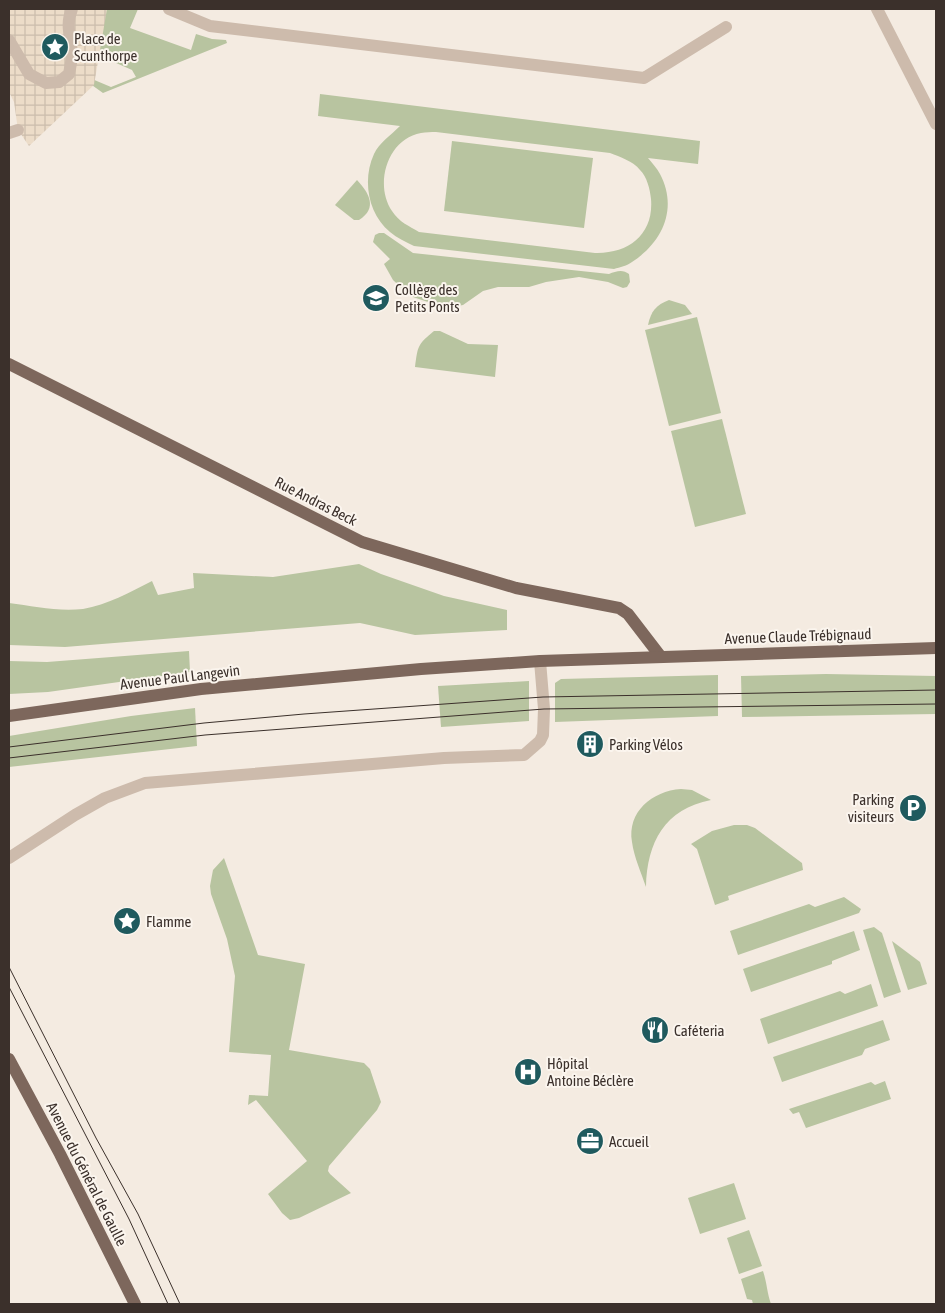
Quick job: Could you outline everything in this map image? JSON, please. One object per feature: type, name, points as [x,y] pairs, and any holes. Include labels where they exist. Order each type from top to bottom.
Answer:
[{"type":"main road","name":"Rue Andras Beck","points":[[9,364],[362,542],[516,588],[619,608],[628,614],[661,657]]},
{"type":"main road","name":"Avenue Claude Trébignaud","points":[[540,661],[936,648]]},
{"type":"main road","name":"Avenue Paul Langevin","points":[[9,716],[201,689],[540,661]]},
{"type":"main road","name":"Avenue du Général de Gaulle","points":[[9,1059],[60,1154],[135,1304]]},
{"type":"street","points":[[9,40],[29,74],[46,83],[58,82],[69,74],[72,54],[68,32],[69,15],[72,9]]},
{"type":"street","points":[[169,9],[210,26],[644,78],[726,27]]},
{"type":"street","points":[[877,9],[936,124]]},
{"type":"street","points":[[9,858],[105,798],[146,783],[444,758],[524,755],[540,741],[543,735],[544,709],[540,661]]},
{"type":"green space","points":[[95,9],[138,9],[130,28],[191,50],[196,34],[212,39],[226,40],[227,43],[103,93],[89,83],[92,79],[111,87],[136,77],[132,70],[98,55]]},
{"type":"green space","points":[[320,94],[700,141],[698,164],[648,158],[659,172],[668,199],[664,223],[652,245],[643,254],[628,264],[614,269],[414,246],[390,232],[383,225],[372,206],[369,196],[368,175],[374,154],[382,143],[400,126],[318,116]],"holes":[[[436,132],[610,153],[630,162],[642,173],[650,191],[651,211],[644,232],[637,240],[619,250],[607,252],[595,253],[419,232],[395,215],[387,200],[384,189],[384,176],[392,153],[409,137],[423,133]]]},
{"type":"green space","points":[[452,141],[593,158],[584,228],[444,211]]},
{"type":"green space","points":[[357,180],[368,195],[370,205],[365,215],[359,220],[354,220],[335,205]]},
{"type":"green space","points":[[384,233],[413,253],[609,274],[622,271],[629,274],[630,282],[627,287],[623,288],[608,282],[579,277],[546,282],[529,287],[498,287],[483,291],[463,305],[453,307],[440,306],[410,296],[393,280],[384,264],[390,259],[373,242],[375,235]]},
{"type":"green space","points":[[669,300],[685,305],[692,314],[648,325],[655,309]]},
{"type":"green space","points":[[697,317],[721,413],[669,426],[645,330]]},
{"type":"green space","points":[[434,331],[440,331],[468,344],[498,345],[495,377],[415,367],[419,346]]},
{"type":"green space","points":[[722,419],[746,514],[695,527],[671,431]]},
{"type":"green space","points":[[359,564],[381,574],[444,596],[507,610],[507,630],[415,635],[360,623],[65,647],[9,645],[9,603],[55,609],[83,609],[110,601],[152,581],[158,595],[194,588],[193,573],[273,577]]},
{"type":"green space","points":[[189,651],[190,672],[48,692],[9,694],[9,661],[47,662]]},
{"type":"green space","points":[[826,674],[936,676],[936,714],[742,717],[741,676]]},
{"type":"green space","points":[[718,675],[718,716],[555,722],[555,683],[561,679]]},
{"type":"green space","points":[[529,681],[529,721],[441,727],[438,686]]},
{"type":"green space","points":[[195,708],[197,746],[9,767],[9,736],[131,716]]},
{"type":"green space","points":[[681,789],[692,790],[711,800],[695,804],[682,811],[670,820],[662,830],[650,856],[646,887],[633,848],[631,831],[633,821],[644,805],[651,799],[660,794]]},
{"type":"green space","points":[[734,825],[747,825],[755,828],[802,863],[803,870],[728,896],[729,900],[715,905],[697,849],[691,844],[712,831]]},
{"type":"green space","points":[[224,858],[258,955],[305,964],[289,1050],[364,1063],[370,1069],[381,1102],[377,1110],[329,1166],[328,1171],[330,1174],[351,1193],[299,1218],[290,1220],[282,1213],[268,1194],[307,1161],[256,1100],[248,1105],[249,1095],[268,1096],[271,1055],[229,1052],[235,976],[227,939],[210,886],[213,870]]},
{"type":"green space","points":[[844,897],[861,909],[859,913],[738,955],[730,931],[809,904],[815,907]]},
{"type":"green space","points":[[874,927],[882,933],[901,992],[884,998],[863,930]]},
{"type":"green space","points":[[854,931],[860,950],[832,961],[832,964],[751,992],[743,969]]},
{"type":"green space","points":[[892,941],[920,962],[927,984],[908,990]]},
{"type":"green space","points":[[871,984],[878,1006],[768,1044],[760,1019],[840,991],[845,994]]},
{"type":"green space","points":[[883,1020],[890,1040],[865,1049],[862,1055],[782,1082],[773,1057]]},
{"type":"green space","points":[[885,1081],[891,1099],[806,1128],[799,1112],[793,1114],[789,1109],[871,1082],[875,1085]]},
{"type":"green space","points":[[734,1183],[746,1219],[700,1234],[688,1198]]},
{"type":"green space","points":[[749,1230],[762,1266],[739,1274],[727,1238]]},
{"type":"green space","points":[[763,1271],[771,1304],[753,1304],[752,1300],[747,1299],[741,1279]]},
{"type":"shaded area","name":"Place de Scunthorpe","points":[[9,9],[107,9],[94,85],[29,146],[18,130],[14,102],[9,92]]},
{"type":"tram line","points":[[9,747],[204,723],[543,697],[936,690]]},
{"type":"tram line","points":[[9,758],[205,735],[544,709],[936,704]]},
{"type":"tram line","points":[[9,967],[96,1138],[138,1214],[180,1304]]},
{"type":"tram line","points":[[9,987],[129,1219],[168,1304]]},
{"type":"place","name":"Place de Scunthorpe","points":[[55,47]]},
{"type":"place","name":"Collège des Petits Ponts","points":[[376,298]]},
{"type":"place","name":"Parking Vélos","points":[[590,744]]},
{"type":"place","name":"Parking visiteurs","points":[[913,808]]},
{"type":"place","name":"Flamme","points":[[127,921]]},
{"type":"place","name":"Caféteria","points":[[655,1030]]},
{"type":"place","name":"Hôpital Antoine Béclère","points":[[528,1072]]},
{"type":"place","name":"Accueil","points":[[590,1141]]}]
